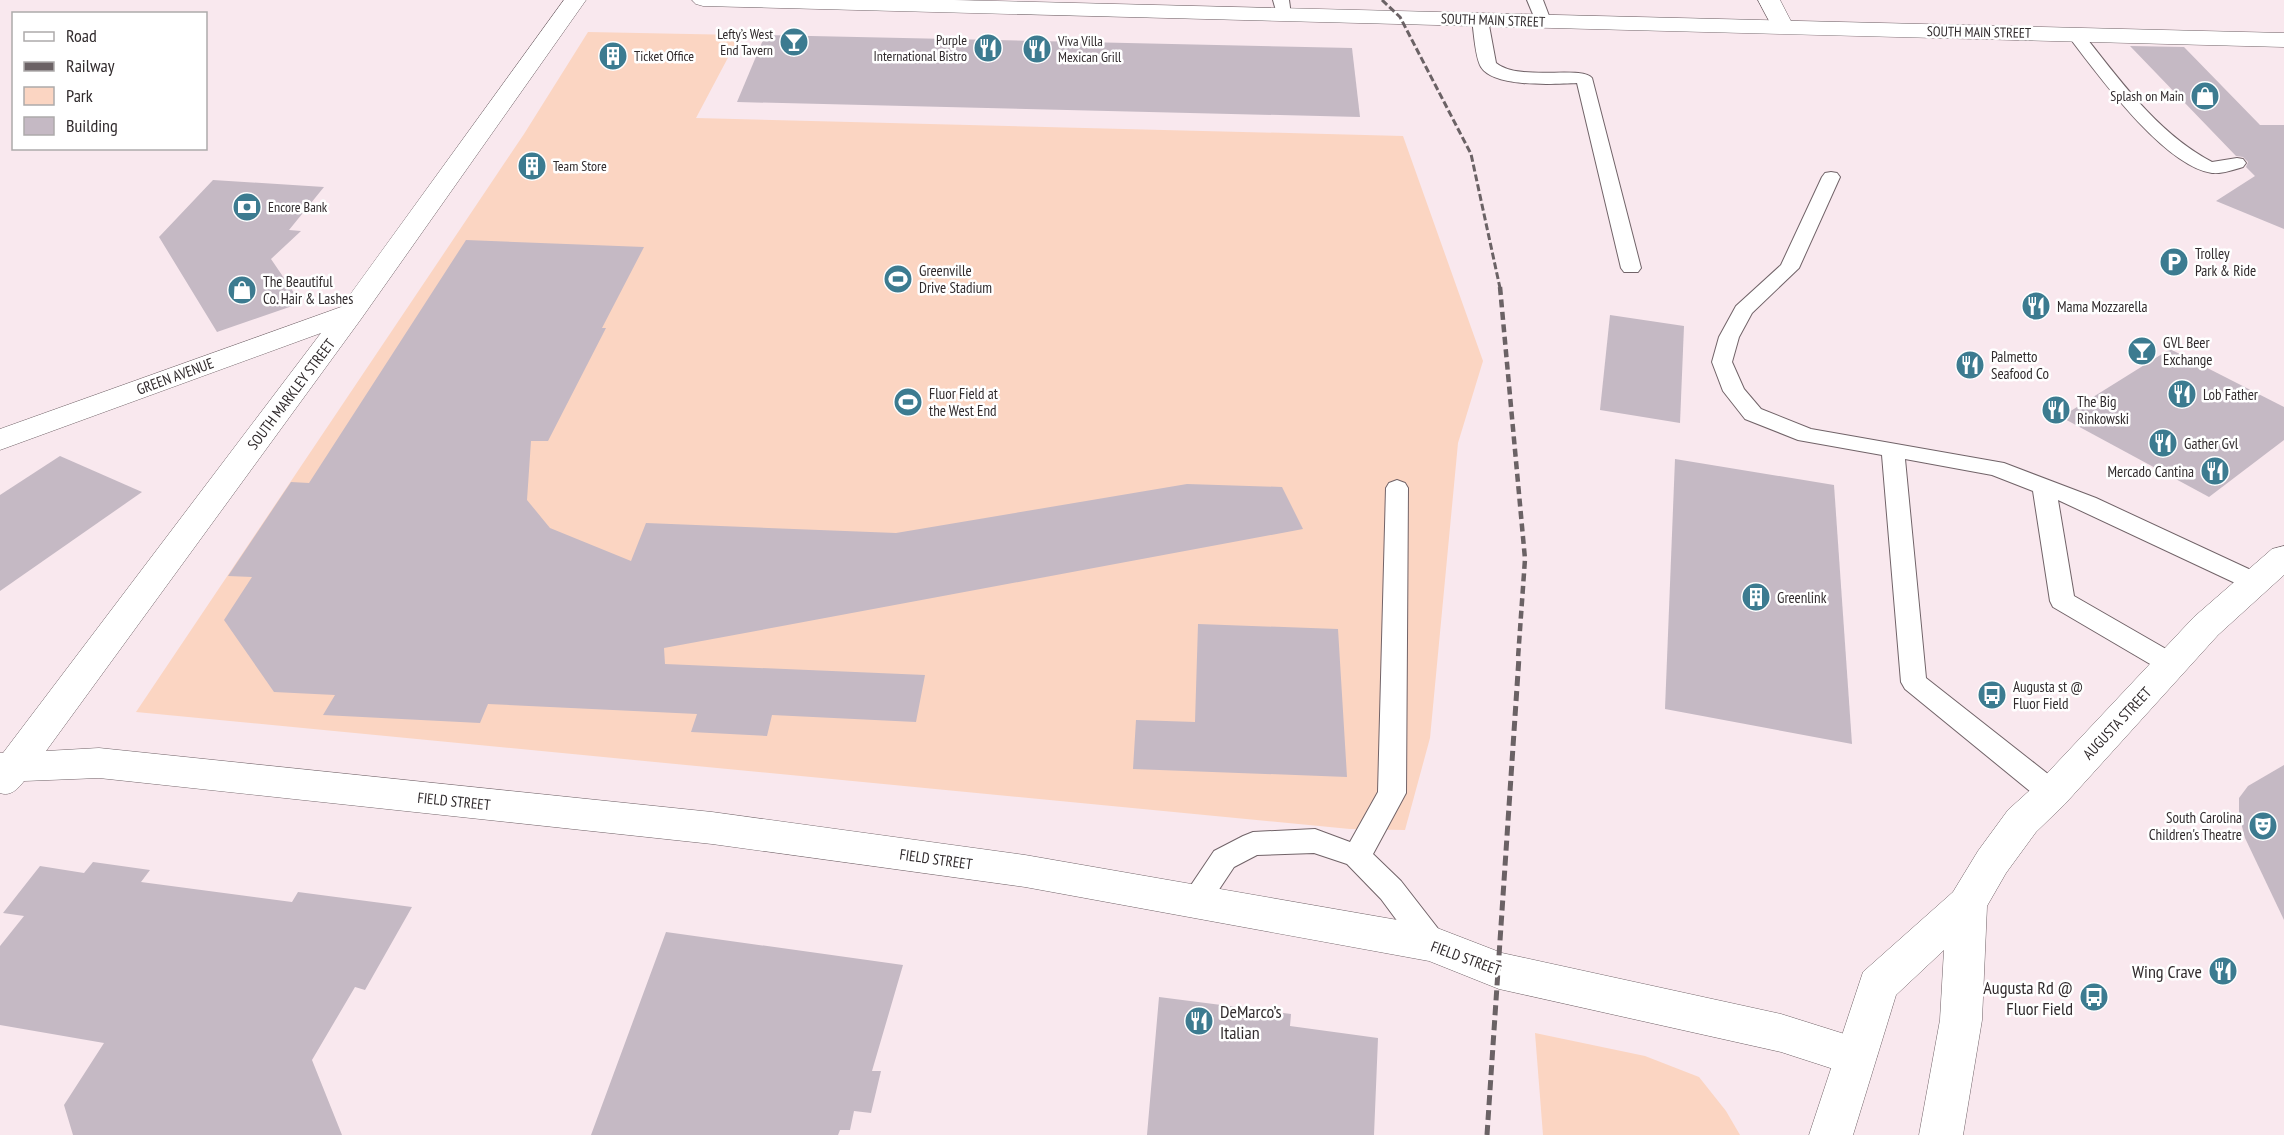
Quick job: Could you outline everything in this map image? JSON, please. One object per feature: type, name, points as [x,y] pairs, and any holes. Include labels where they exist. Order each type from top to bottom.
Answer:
[{"type":"street","name":"SOUTH MARKLEY STREET","points":[[5,773],[351,313],[575,0]]},
{"type":"street","name":"SOUTH MAIN STREET","points":[[703,0],[1282,7],[1480,20],[2284,40]]},
{"type":"street","points":[[1768,0],[1783,27]]},
{"type":"street","name":"GREEN AVENUE","points":[[0,440],[351,313]]},
{"type":"street","name":"AUGUSTA STREET","points":[[1831,1135],[1878,986],[1967,904],[1992,862],[2022,821],[2052,793],[2206,626],[2284,558]]},
{"type":"street","name":"FIELD STREET","points":[[5,773],[99,763],[700,827],[1025,871],[1432,944],[1499,971],[1781,1033],[1855,1056]]},
{"type":"street","name":"AUGUSTA STREET","points":[[1941,1135],[1962,1020],[1967,904]]},
{"type":"lane","points":[[1535,0],[1543,21]]},
{"type":"lane","points":[[1480,20],[1488,65],[1492,71],[1516,77],[1584,78],[1631,268]]},
{"type":"lane","points":[[2075,34],[2133,104],[2170,142],[2190,158],[2208,166],[2223,168],[2238,163]]},
{"type":"lane","points":[[1832,177],[1789,268],[1743,310],[1729,337],[1722,362],[1734,391],[1753,414],[1806,435],[1996,468],[2088,503],[2256,583]]},
{"type":"lane","points":[[1893,451],[1914,682],[2052,793]]},
{"type":"lane","points":[[2044,485],[2062,601],[2171,664]]},
{"type":"lane","points":[[1357,856],[1392,793],[1397,489]]},
{"type":"lane","points":[[1196,900],[1224,859],[1253,844],[1315,841],[1357,856],[1391,890],[1432,944]]},
{"type":"green space","name":"Fluor Field at the West End","points":[[588,32],[740,35],[696,118],[1403,136],[1483,361],[1458,443],[1430,738],[1405,830],[1350,829],[136,712],[524,134]]},
{"type":"green space","points":[[1535,1033],[1645,1056],[1699,1077],[1726,1111],[1740,1135],[1543,1135]]},
{"type":"building","points":[[765,35],[1352,48],[1360,117],[737,102]]},
{"type":"building","points":[[2130,46],[2184,47],[2260,125],[2284,125],[2284,229],[2216,201],[2255,176],[2246,167],[2248,162],[2243,157],[2236,156]]},
{"type":"building","points":[[213,180],[324,187],[289,230],[301,231],[271,259],[301,303],[217,332],[159,237]]},
{"type":"building","points":[[466,240],[644,247],[602,328],[606,328],[548,441],[531,441],[527,500],[550,528],[631,561],[646,523],[896,533],[1187,484],[1282,487],[1303,529],[664,648],[665,664],[925,675],[916,722],[772,715],[767,736],[691,732],[697,714],[488,704],[480,723],[323,715],[335,695],[274,692],[224,620],[252,577],[228,576],[291,482],[309,483]]},
{"type":"building","points":[[1610,315],[1684,326],[1680,423],[1600,410]]},
{"type":"building","points":[[2170,349],[2284,407],[2284,440],[2209,497],[2061,417]]},
{"type":"building","points":[[60,456],[142,492],[0,591],[0,495]]},
{"type":"building","name":"Greenlink","points":[[1675,459],[1834,485],[1852,744],[1665,709]]},
{"type":"building","points":[[1198,624],[1338,629],[1347,777],[1133,769],[1136,720],[1195,722]]},
{"type":"building","name":"South Carolina Children's Theatre","points":[[2284,765],[2284,920],[2245,838],[2239,815],[2239,798],[2248,786]]},
{"type":"building","points":[[93,862],[150,870],[141,882],[292,902],[298,892],[412,907],[365,990],[355,987],[312,1060],[342,1135],[73,1135],[64,1105],[104,1043],[0,1025],[0,946],[24,916],[3,913],[40,866],[84,873]]},
{"type":"building","points":[[666,932],[903,965],[872,1071],[881,1071],[871,1113],[854,1111],[850,1130],[840,1130],[838,1135],[591,1135]]},
{"type":"building","points":[[1159,997],[1291,1014],[1290,1026],[1378,1038],[1374,1135],[1147,1135]]},
{"type":"railway","points":[[1382,0],[1400,17],[1471,154],[1500,288]]},
{"type":"railway","points":[[1500,287],[1525,559],[1518,658]]},
{"type":"railway","points":[[1487,1135],[1519,657]]},
{"type":"place","name":"Lefty’s West End Tavern","points":[[794,42]]},
{"type":"place","name":"Purple International Bistro","points":[[988,48]]},
{"type":"place","name":"Viva Villa Mexican Grill","points":[[1037,49]]},
{"type":"place","name":"Ticket Office","points":[[613,56]]},
{"type":"place","name":"Splash on Main","points":[[2205,96]]},
{"type":"place","name":"Team Store","points":[[532,166]]},
{"type":"place","name":"Encore Bank","points":[[247,207]]},
{"type":"place","name":"Trolley Park & Ride","points":[[2174,262]]},
{"type":"place","name":"Greenville Drive Stadium","points":[[898,279]]},
{"type":"place","name":"The Beautiful Co. Hair & Lashes","points":[[242,290]]},
{"type":"place","name":"Mama Mozzarella","points":[[2036,306]]},
{"type":"place","name":"GVL Beer Exchange","points":[[2142,351]]},
{"type":"place","name":"Palmetto Seafood Co","points":[[1970,365]]},
{"type":"place","name":"Lob Father","points":[[2182,394]]},
{"type":"place","name":"Fluor Field at the West End","points":[[908,402]]},
{"type":"place","name":"The Big Rinkowski","points":[[2056,410]]},
{"type":"place","name":"Gather Gvl","points":[[2163,443]]},
{"type":"place","name":"Mercado Cantina","points":[[2215,471]]},
{"type":"place","name":"Greenlink","points":[[1756,597]]},
{"type":"place","name":"Augusta st @ Fluor Field","points":[[1992,695]]},
{"type":"place","name":"South Carolina Children's Theatre","points":[[2263,826]]},
{"type":"place","name":"Wing Crave","points":[[2223,971]]},
{"type":"place","name":"Augusta Rd @ Fluor Field","points":[[2094,997]]},
{"type":"place","name":"DeMarco’s Italian","points":[[1199,1021]]}]
